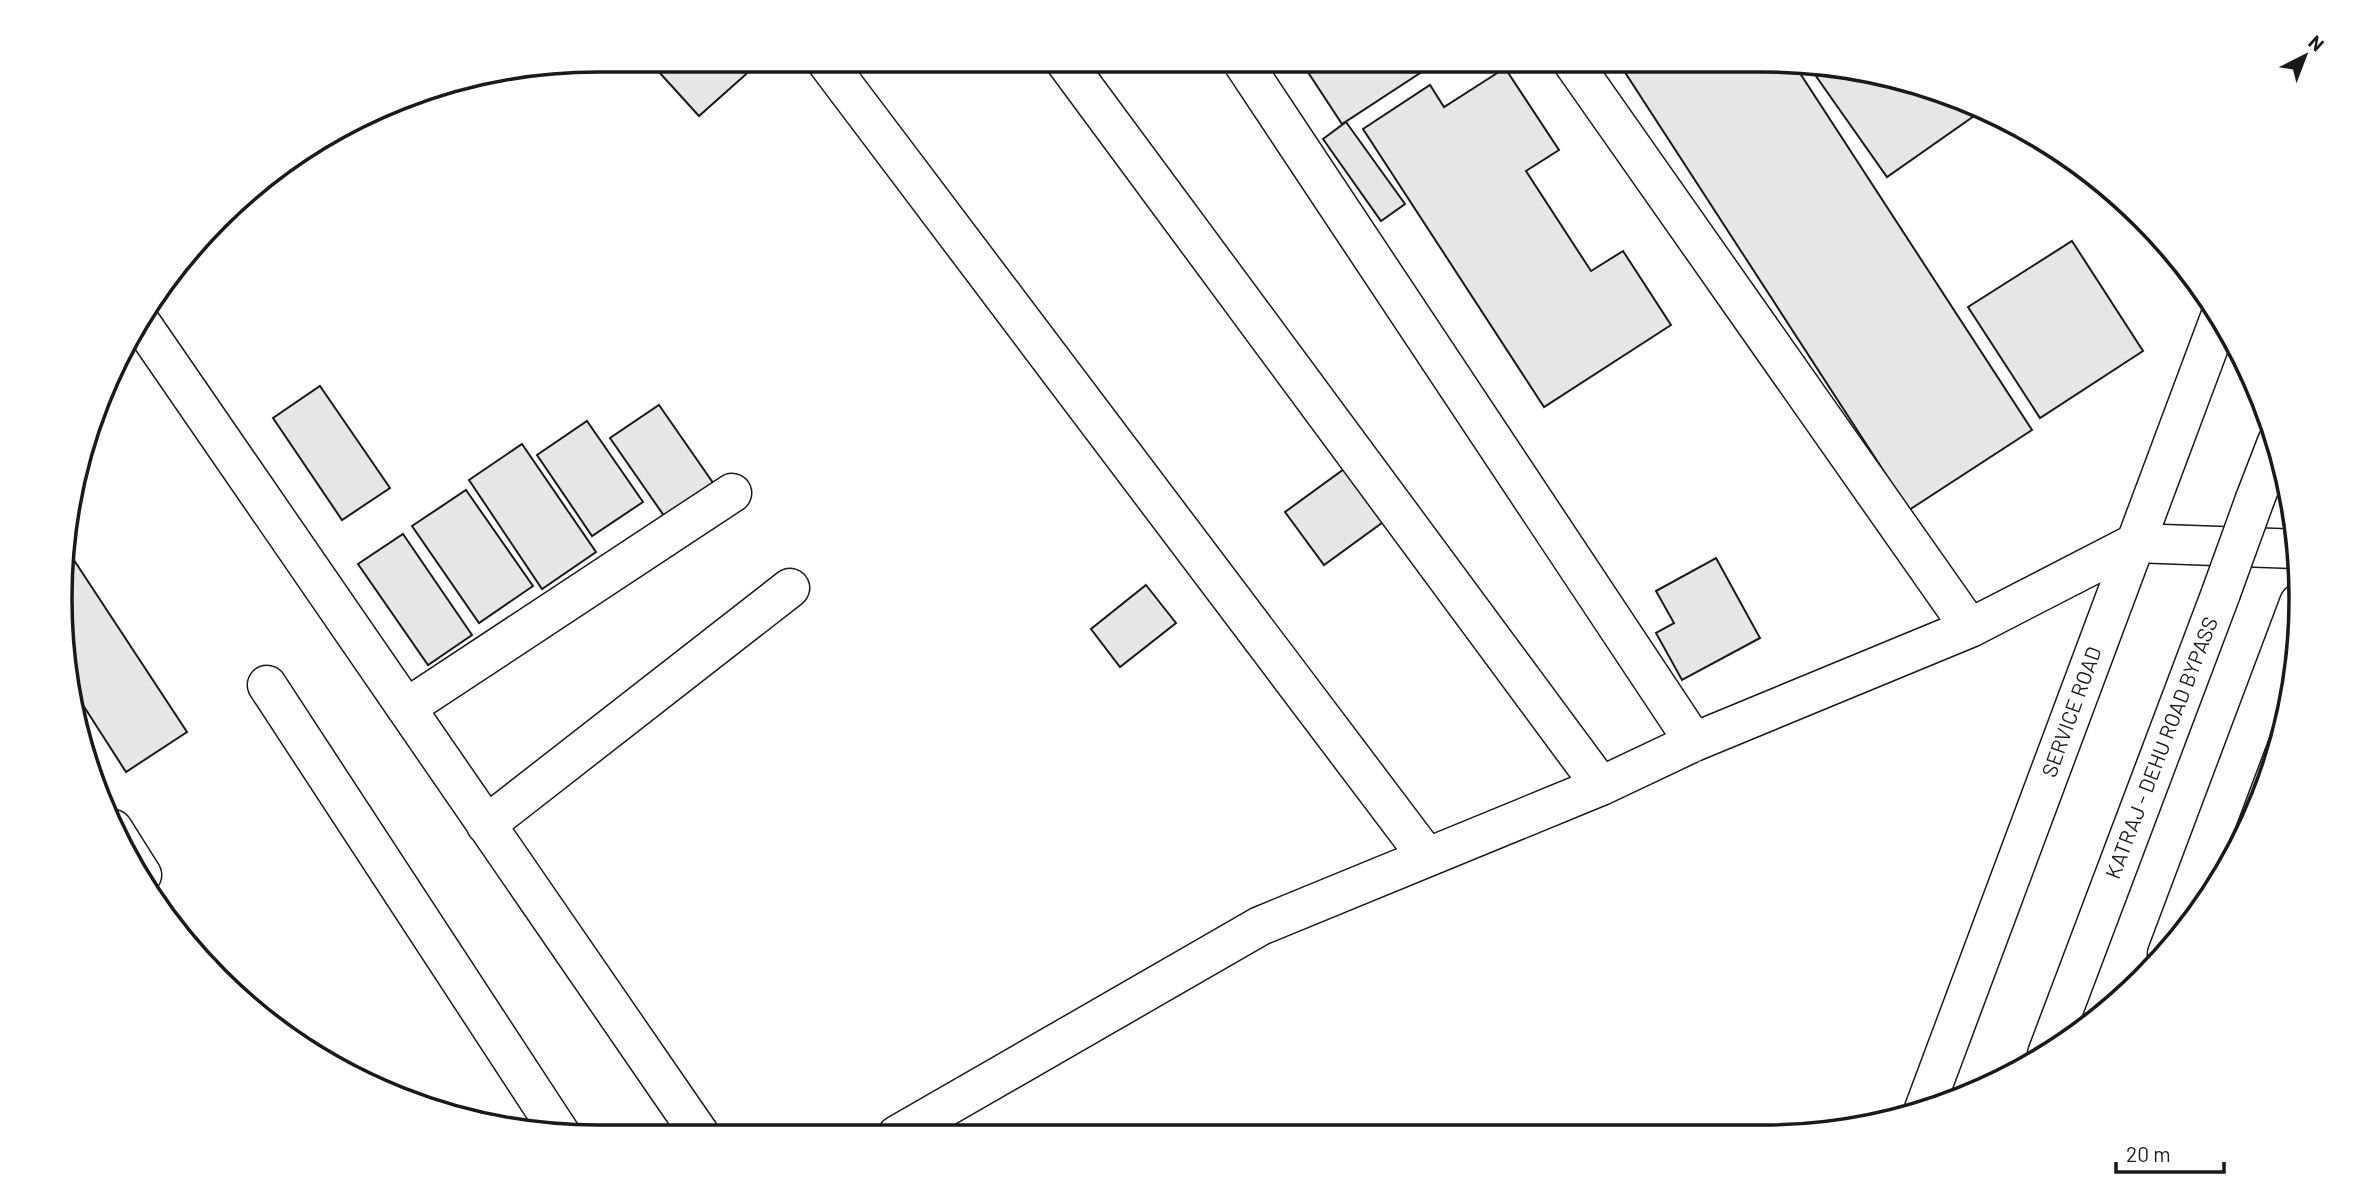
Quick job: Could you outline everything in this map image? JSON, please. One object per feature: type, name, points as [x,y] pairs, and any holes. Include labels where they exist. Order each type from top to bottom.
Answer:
[{"type":"main road","points":[[834,72],[1427,857]]},
{"type":"main road","points":[[1073,72],[1601,786]]},
{"type":"main road","points":[[1249,72],[1694,742]]},
{"type":"main road","points":[[1578,72],[1970,628]]},
{"type":"main road","points":[[146,330],[693,1125]]},
{"type":"main road","name":"SERVICE ROAD","points":[[1928,1098],[2216,330]]},
{"type":"main road","name":"KATRAJ - DEHU ROAD BYPASS","points":[[2055,1036],[2270,460]]},
{"type":"main road","points":[[406,708],[732,493]]},
{"type":"main road","points":[[914,1125],[1260,926],[1601,786],[1694,742],[1970,628],[2135,543],[2287,549]]},
{"type":"main road","points":[[486,825],[790,588]]},
{"type":"main road","points":[[2180,919],[2288,632]]},
{"type":"main road","points":[[267,685],[554,1123]]},
{"type":"building","points":[[659,72],[748,72],[699,116]]},
{"type":"building","points":[[1308,72],[1422,72],[1342,124]]},
{"type":"building","points":[[1499,72],[1508,72],[1559,150],[1526,171],[1591,271],[1623,251],[1671,325],[1544,407],[1363,129],[1430,85],[1444,107]]},
{"type":"building","points":[[1625,72],[1800,73],[2032,430],[1909,510]]},
{"type":"building","points":[[1815,75],[1899,90],[1974,116],[1887,177]]},
{"type":"building","points":[[1346,122],[1405,204],[1381,221],[1323,139]]},
{"type":"building","points":[[2072,241],[2143,351],[2040,418],[1968,307]]},
{"type":"building","points":[[320,386],[390,488],[342,520],[273,418]]},
{"type":"building","points":[[659,405],[718,490],[669,523],[610,438]]},
{"type":"building","points":[[587,421],[643,502],[592,536],[537,455]]},
{"type":"building","points":[[522,444],[596,552],[542,589],[469,480]]},
{"type":"building","points":[[1351,464],[1390,517],[1324,565],[1285,512]]},
{"type":"building","points":[[466,490],[533,586],[479,623],[412,526]]},
{"type":"building","points":[[403,534],[472,635],[428,665],[358,564]]},
{"type":"building","points":[[1716,558],[1760,638],[1682,680],[1656,633],[1674,623],[1656,591]]},
{"type":"building","points":[[73,559],[187,732],[126,772],[83,705],[73,633]]},
{"type":"building","points":[[1146,585],[1176,623],[1120,667],[1091,629]]}]
